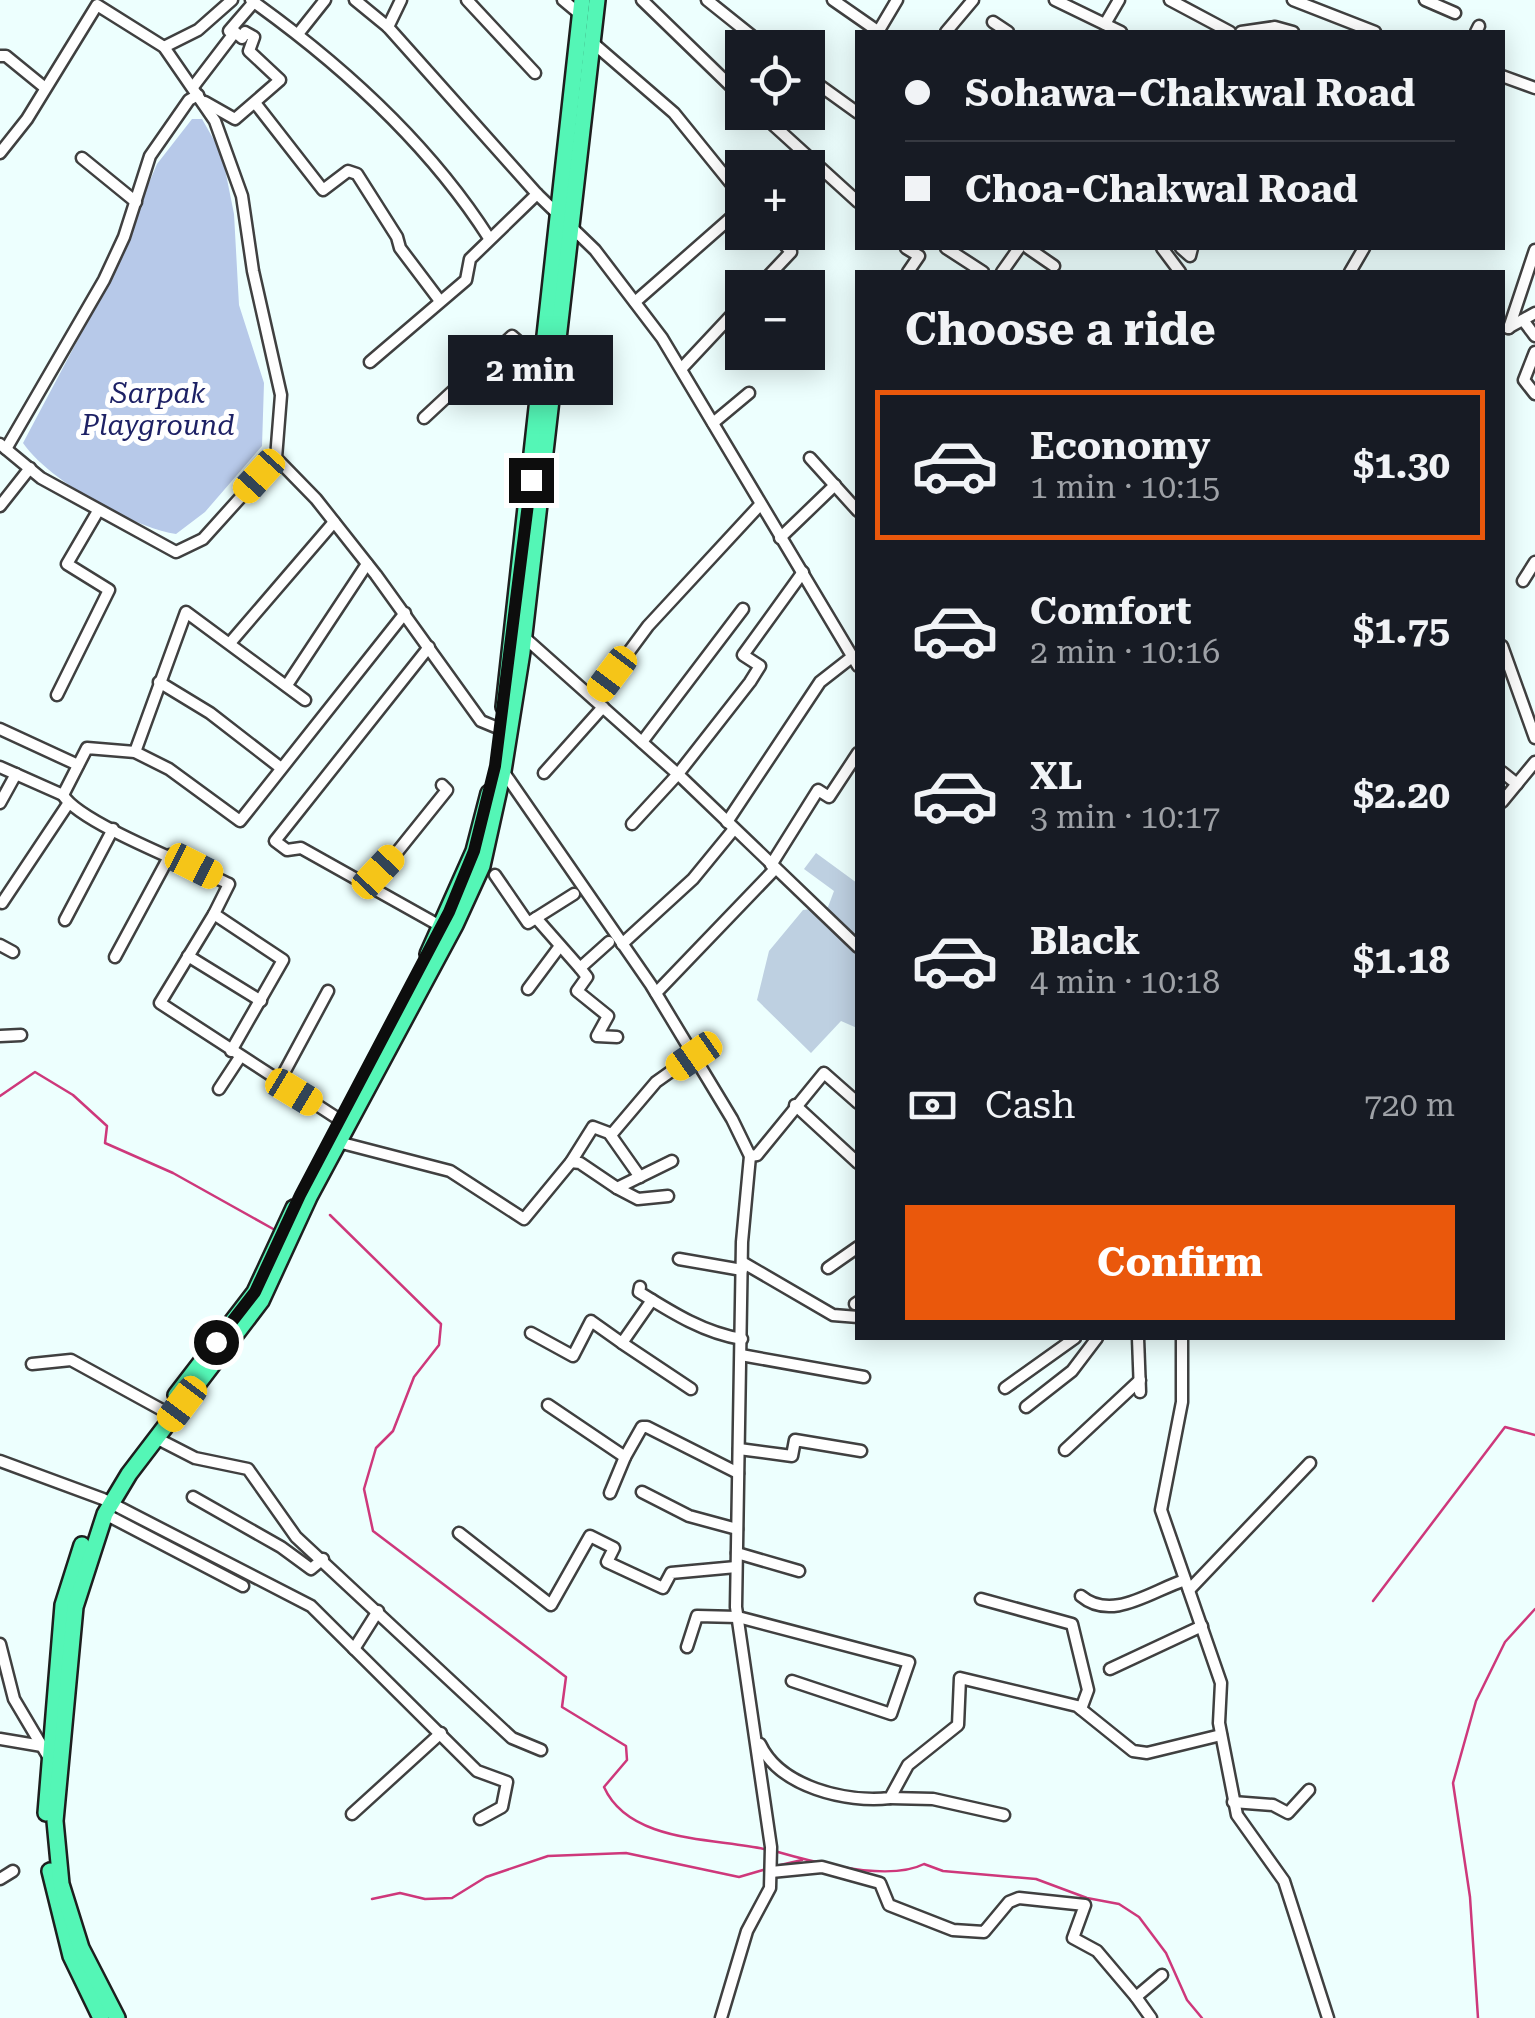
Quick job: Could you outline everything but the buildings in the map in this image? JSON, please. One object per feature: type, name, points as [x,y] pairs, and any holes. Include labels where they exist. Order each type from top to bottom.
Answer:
[{"type":"highway","points":[[117,2018],[68,1914],[55,1821],[74,1608],[107,1505],[261,1301],[338,1142],[469,896],[491,834],[504,770],[543,364],[567,224],[597,0]]},
{"type":"highway","points":[[101,2018],[71,1956],[52,1889],[45,1752],[63,1605],[78,1555],[164,1411],[255,1292],[446,919],[483,818],[524,637],[567,224],[582,7]]},
{"type":"street","points":[[164,47],[198,30],[232,0]]},
{"type":"street","points":[[298,34],[325,0]]},
{"type":"street","points":[[355,0],[388,27],[635,302],[682,368],[759,506],[855,662],[820,682],[694,879],[622,944]]},
{"type":"street","points":[[388,27],[401,0]]},
{"type":"street","points":[[467,0],[535,73]]},
{"type":"street","points":[[563,0],[582,7]]},
{"type":"street","points":[[642,0],[725,81]]},
{"type":"street","points":[[707,0],[744,30]]},
{"type":"street","points":[[833,0],[876,30]]},
{"type":"street","points":[[880,30],[897,0]]},
{"type":"street","points":[[948,30],[972,0]]},
{"type":"street","points":[[1055,0],[1116,30]]},
{"type":"street","points":[[1079,13],[1086,0]]},
{"type":"street","points":[[1105,24],[1119,0]]},
{"type":"street","points":[[1170,0],[1226,30]]},
{"type":"street","points":[[1293,0],[1370,30]]},
{"type":"street","points":[[1424,0],[1456,12]]},
{"type":"street","points":[[0,153],[27,118],[98,2],[164,47],[198,95],[242,196],[250,233],[252,272],[280,395],[276,458],[189,550],[176,552],[98,511],[3,446],[104,280],[150,156],[189,100],[198,95],[253,1],[298,34],[414,138],[445,174],[489,238]]},
{"type":"street","points":[[198,95],[234,119],[280,80],[249,52],[254,38],[245,32],[242,38],[231,33],[216,15]]},
{"type":"street","points":[[993,22],[1005,30]]},
{"type":"street","points":[[1255,30],[1286,30]]},
{"type":"street","points":[[593,43],[674,112],[725,176]]},
{"type":"street","points":[[0,56],[6,56],[44,87]]},
{"type":"street","points":[[1505,77],[1535,88]]},
{"type":"street","points":[[825,89],[855,111]]},
{"type":"street","points":[[256,104],[323,190],[348,171],[357,174],[397,236],[400,248],[440,301]]},
{"type":"street","points":[[779,130],[855,199]]},
{"type":"street","points":[[82,158],[136,202]]},
{"type":"street","points":[[370,362],[468,277],[467,265],[488,246],[489,238],[537,194]]},
{"type":"street","points":[[635,302],[725,223]]},
{"type":"street","points":[[774,270],[789,250]]},
{"type":"street","points":[[909,250],[919,256],[909,270]]},
{"type":"street","points":[[949,250],[980,270]]},
{"type":"street","points":[[1031,250],[1054,266]]},
{"type":"street","points":[[1506,329],[1535,250]]},
{"type":"street","points":[[956,270],[964,259]]},
{"type":"street","points":[[1506,329],[1535,313]]},
{"type":"street","points":[[1523,320],[1535,336]]},
{"type":"street","points":[[682,368],[725,322]]},
{"type":"street","points":[[424,418],[512,336],[543,364]]},
{"type":"street","points":[[1535,352],[1524,380],[1535,394]]},
{"type":"street","points":[[713,423],[749,393]]},
{"type":"street","points":[[276,458],[367,564],[481,721],[505,732]]},
{"type":"street","points":[[810,458],[855,508]]},
{"type":"street","points":[[0,506],[30,468]]},
{"type":"street","points":[[780,538],[835,485]]},
{"type":"street","points":[[544,774],[598,703],[648,626],[759,506]]},
{"type":"street","points":[[58,695],[109,590],[67,564],[98,511]]},
{"type":"street","points":[[230,643],[334,522]]},
{"type":"street","points":[[1522,581],[1535,562]]},
{"type":"street","points":[[287,685],[367,564]]},
{"type":"street","points":[[632,824],[678,774],[760,666],[743,655],[803,572]]},
{"type":"street","points":[[642,742],[743,609]]},
{"type":"street","points":[[135,752],[186,612],[305,700]]},
{"type":"street","points":[[2,903],[65,799],[88,748],[135,752],[169,769],[240,821],[405,613]]},
{"type":"street","points":[[524,637],[678,774],[855,944]]},
{"type":"street","points":[[429,647],[275,841],[286,850],[300,848],[369,887],[446,919]]},
{"type":"street","points":[[1505,654],[1535,738]]},
{"type":"street","points":[[159,682],[210,713],[282,768]]},
{"type":"street","points":[[0,730],[78,765]]},
{"type":"street","points":[[656,993],[773,866],[818,790],[829,797],[855,758]]},
{"type":"street","points":[[1505,798],[1535,762]]},
{"type":"street","points":[[0,767],[65,799],[113,829],[229,884],[160,1003],[340,1120]]},
{"type":"street","points":[[504,770],[656,993],[750,1156],[742,1266],[736,1567],[738,1617],[772,1846],[770,1888],[747,1931],[722,2018]]},
{"type":"street","points":[[0,804],[16,774]]},
{"type":"street","points":[[1505,774],[1517,784]]},
{"type":"street","points":[[369,887],[433,810],[447,790],[442,786]]},
{"type":"street","points":[[66,920],[113,829]]},
{"type":"street","points":[[115,957],[170,856]]},
{"type":"street","points":[[496,875],[528,923],[574,894]]},
{"type":"street","points":[[214,914],[283,960],[220,1089]]},
{"type":"street","points":[[536,918],[587,976],[577,991],[608,1016],[597,1036],[616,1037]]},
{"type":"street","points":[[580,968],[609,942]]},
{"type":"street","points":[[0,945],[12,952]]},
{"type":"street","points":[[528,989],[560,946]]},
{"type":"street","points":[[188,956],[261,1001]]},
{"type":"street","points":[[279,1082],[328,991]]},
{"type":"street","points":[[0,1036],[21,1034]]},
{"type":"street","points":[[610,1135],[656,1082],[694,1056]]},
{"type":"street","points":[[750,1156],[758,1155],[824,1073],[855,1100]]},
{"type":"street","points":[[795,1105],[855,1159]]},
{"type":"street","points":[[338,1142],[450,1172],[524,1219],[571,1162],[592,1127],[610,1135],[640,1177]]},
{"type":"street","points":[[617,1188],[672,1161]]},
{"type":"street","points":[[571,1162],[580,1163],[638,1199],[668,1196]]},
{"type":"street","points":[[828,1268],[855,1248]]},
{"type":"street","points":[[680,1258],[742,1266],[833,1316],[855,1309]]},
{"type":"street","points":[[640,1287],[639,1292],[706,1329],[742,1340]]},
{"type":"street","points":[[622,1343],[652,1300]]},
{"type":"street","points":[[531,1333],[573,1356],[591,1321],[692,1389]]},
{"type":"street","points":[[1005,1388],[1072,1340]]},
{"type":"street","points":[[1077,1340],[1088,1350]]},
{"type":"street","points":[[1026,1406],[1072,1371],[1096,1340]]},
{"type":"street","points":[[1065,1450],[1140,1386],[1138,1340]]},
{"type":"street","points":[[1182,1340],[1182,1402],[1161,1510],[1221,1683],[1220,1736],[1237,1815],[1284,1881],[1328,2018]]},
{"type":"street","points":[[741,1355],[864,1377]]},
{"type":"street","points":[[32,1364],[71,1360],[164,1411]]},
{"type":"street","points":[[548,1405],[625,1457]]},
{"type":"street","points":[[610,1493],[642,1427],[738,1473]]},
{"type":"street","points":[[156,1438],[195,1458],[248,1469],[296,1537],[323,1558],[512,1738],[541,1750]]},
{"type":"street","points":[[738,1449],[792,1456],[795,1440],[861,1452]]},
{"type":"street","points":[[0,1460],[107,1505],[311,1606],[477,1771],[508,1782],[502,1807],[480,1820]]},
{"type":"street","points":[[1081,1596],[1094,1607],[1108,1610],[1187,1585],[1310,1463]]},
{"type":"street","points":[[642,1492],[689,1516],[737,1529]]},
{"type":"street","points":[[193,1497],[281,1547],[310,1569],[323,1558]]},
{"type":"street","points":[[107,1505],[243,1586]]},
{"type":"street","points":[[459,1532],[551,1605],[590,1536],[614,1548],[607,1562],[663,1588],[671,1573],[736,1567]]},
{"type":"street","points":[[736,1553],[799,1572]]},
{"type":"street","points":[[982,1598],[1072,1624],[1088,1690],[1081,1708]]},
{"type":"street","points":[[354,1648],[378,1610]]},
{"type":"street","points":[[687,1647],[697,1616],[738,1617],[909,1662],[890,1714],[792,1682]]},
{"type":"street","points":[[1110,1669],[1202,1626]]},
{"type":"street","points":[[0,1644],[14,1699],[45,1752]]},
{"type":"street","points":[[890,1798],[908,1765],[958,1725],[960,1678],[1081,1708],[1133,1751],[1147,1753],[1220,1736]]},
{"type":"street","points":[[352,1814],[441,1733]]},
{"type":"street","points":[[756,1734],[767,1759],[802,1784],[868,1800],[948,1802],[1004,1815]]},
{"type":"street","points":[[0,1738],[45,1752]]},
{"type":"street","points":[[1233,1802],[1272,1805],[1288,1814],[1310,1790]]},
{"type":"street","points":[[770,1872],[822,1867],[880,1883],[890,1905],[953,1930],[984,1932],[1009,1902],[1019,1898],[1085,1905],[1073,1938],[1096,1951],[1151,2018]]},
{"type":"street","points":[[0,1880],[13,1871]]},
{"type":"street","points":[[1136,1997],[1162,1975]]},
{"type":"green space","name":"Sarpak Playground","points":[[192,119],[202,119],[222,154],[234,214],[239,305],[264,383],[262,446],[205,512],[176,534],[137,522],[92,500],[51,472],[23,443],[100,298],[157,164]]},
{"type":"shaded area","points":[[816,853],[855,882],[855,1027],[841,1021],[811,1053],[757,1000],[769,951],[803,910],[828,907],[834,891],[804,869]]},
{"type":"waterway","points":[[0,1096],[35,1072],[73,1095],[107,1126],[105,1143],[173,1173],[275,1230]]},
{"type":"waterway","points":[[330,1215],[441,1324],[439,1345],[414,1377],[393,1431],[376,1448],[364,1489],[373,1531],[566,1677],[562,1707],[626,1746],[627,1760],[604,1787],[616,1805],[633,1819],[675,1835],[764,1849]]},
{"type":"waterway","points":[[1373,1601],[1505,1427],[1535,1435]]},
{"type":"waterway","points":[[1478,2018],[1470,1897],[1453,1783],[1476,1701],[1505,1642],[1535,1609]]},
{"type":"waterway","points":[[778,1852],[872,1871],[924,1864],[943,1871],[1036,1879],[1087,1898],[1119,1904],[1139,1917],[1166,1953],[1187,2000],[1202,2018]]},
{"type":"waterway","points":[[372,1899],[400,1893],[425,1899],[452,1898],[486,1877],[548,1856],[626,1853],[739,1877],[763,1870]]},
{"type":"waterway","points":[[776,1866],[802,1860]]},
{"type":"route","points":[[216,1342],[255,1292],[300,1195],[449,912],[474,851],[495,766],[531,480]]}]
